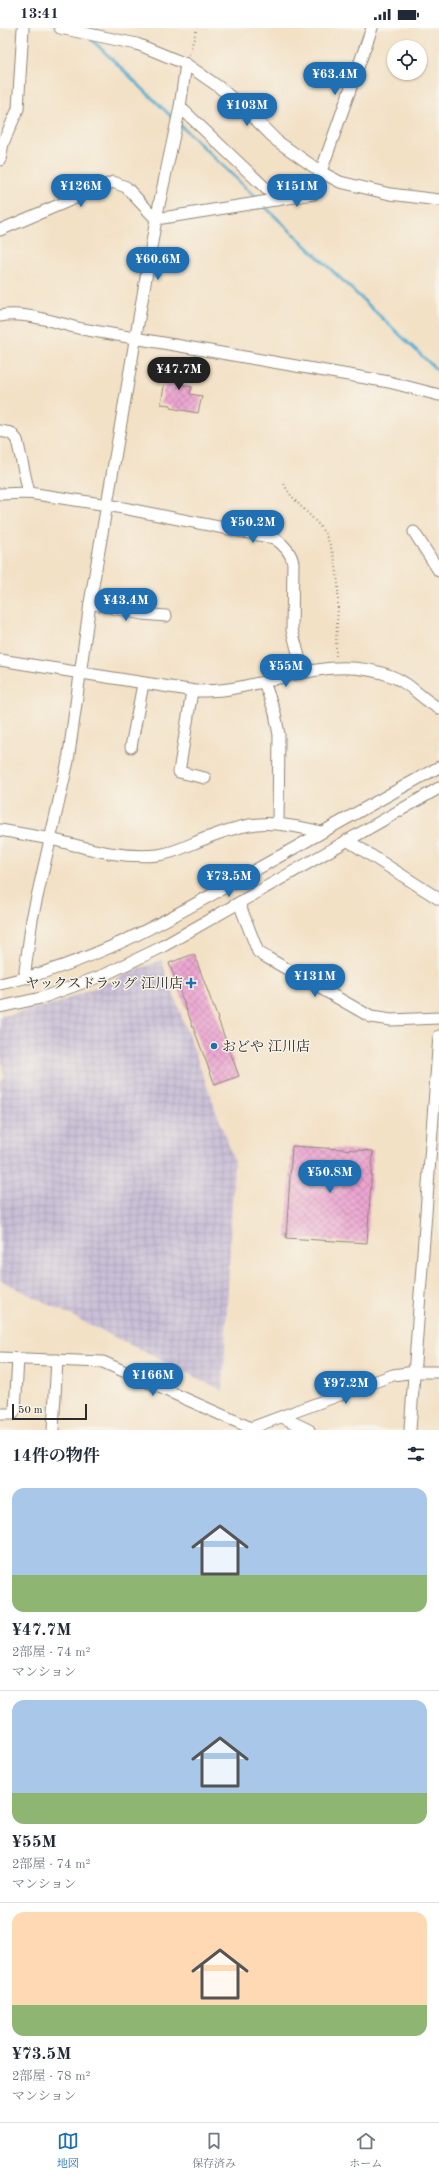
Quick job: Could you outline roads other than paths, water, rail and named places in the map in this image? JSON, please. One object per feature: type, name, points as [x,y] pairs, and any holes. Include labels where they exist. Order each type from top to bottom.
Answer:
[{"type":"street","points":[[0,160],[3,143],[18,109],[23,28]]},
{"type":"street","points":[[60,28],[137,44],[186,64],[241,106],[277,141],[321,172],[340,182],[390,194],[439,200]]},
{"type":"street","points":[[156,219],[313,194],[372,28]]},
{"type":"street","points":[[28,978],[25,970],[32,919],[68,761],[90,603],[156,219],[180,107],[186,64]]},
{"type":"street","points":[[180,107],[278,200]]},
{"type":"street","points":[[0,230],[114,182],[126,187],[156,219]]},
{"type":"street","points":[[0,316],[8,314],[42,319],[82,329],[390,382],[439,395]]},
{"type":"street","points":[[0,431],[11,433],[17,440],[29,493]]},
{"type":"street","points":[[0,494],[29,493],[108,505],[263,534],[282,543],[292,557],[294,563],[292,630],[302,672]]},
{"type":"street","points":[[414,532],[439,571]]},
{"type":"street","points":[[90,603],[142,614],[166,616]]},
{"type":"street","points":[[0,660],[192,691],[228,690],[302,672],[336,667],[360,667],[392,676],[417,690],[430,704],[439,708]]},
{"type":"street","points":[[264,682],[275,713],[279,735],[278,823]]},
{"type":"street","points":[[131,747],[143,684]]},
{"type":"street","points":[[192,691],[179,772],[205,778]]},
{"type":"street","points":[[0,984],[28,978],[98,954],[151,929],[439,767]]},
{"type":"street","points":[[0,1007],[41,998],[104,975],[160,948],[439,788]]},
{"type":"street","points":[[0,830],[51,840],[108,854],[158,855],[172,852],[246,824],[278,823],[321,832]]},
{"type":"street","points":[[347,840],[439,899]]},
{"type":"street","points":[[239,903],[258,952],[371,1016],[391,1020],[439,1018]]},
{"type":"street","points":[[410,1430],[439,1036]]},
{"type":"street","points":[[0,1358],[103,1362],[251,1428],[393,1375],[414,1372],[439,1372]]},
{"type":"street","points":[[0,1414],[13,1414],[16,1410],[18,1359]]},
{"type":"street","points":[[53,1430],[57,1360]]},
{"type":"street","points":[[282,1416],[309,1430]]},
{"type":"waterway","points":[[90,38],[175,120]]},
{"type":"waterway","points":[[179,124],[258,200]]},
{"type":"waterway","points":[[262,204],[439,372]]},
{"type":"place","name":"ヤックスドラッグ 江川店","points":[[191,983]]},
{"type":"place","name":"おどや 江川店","points":[[214,1046]]}]
